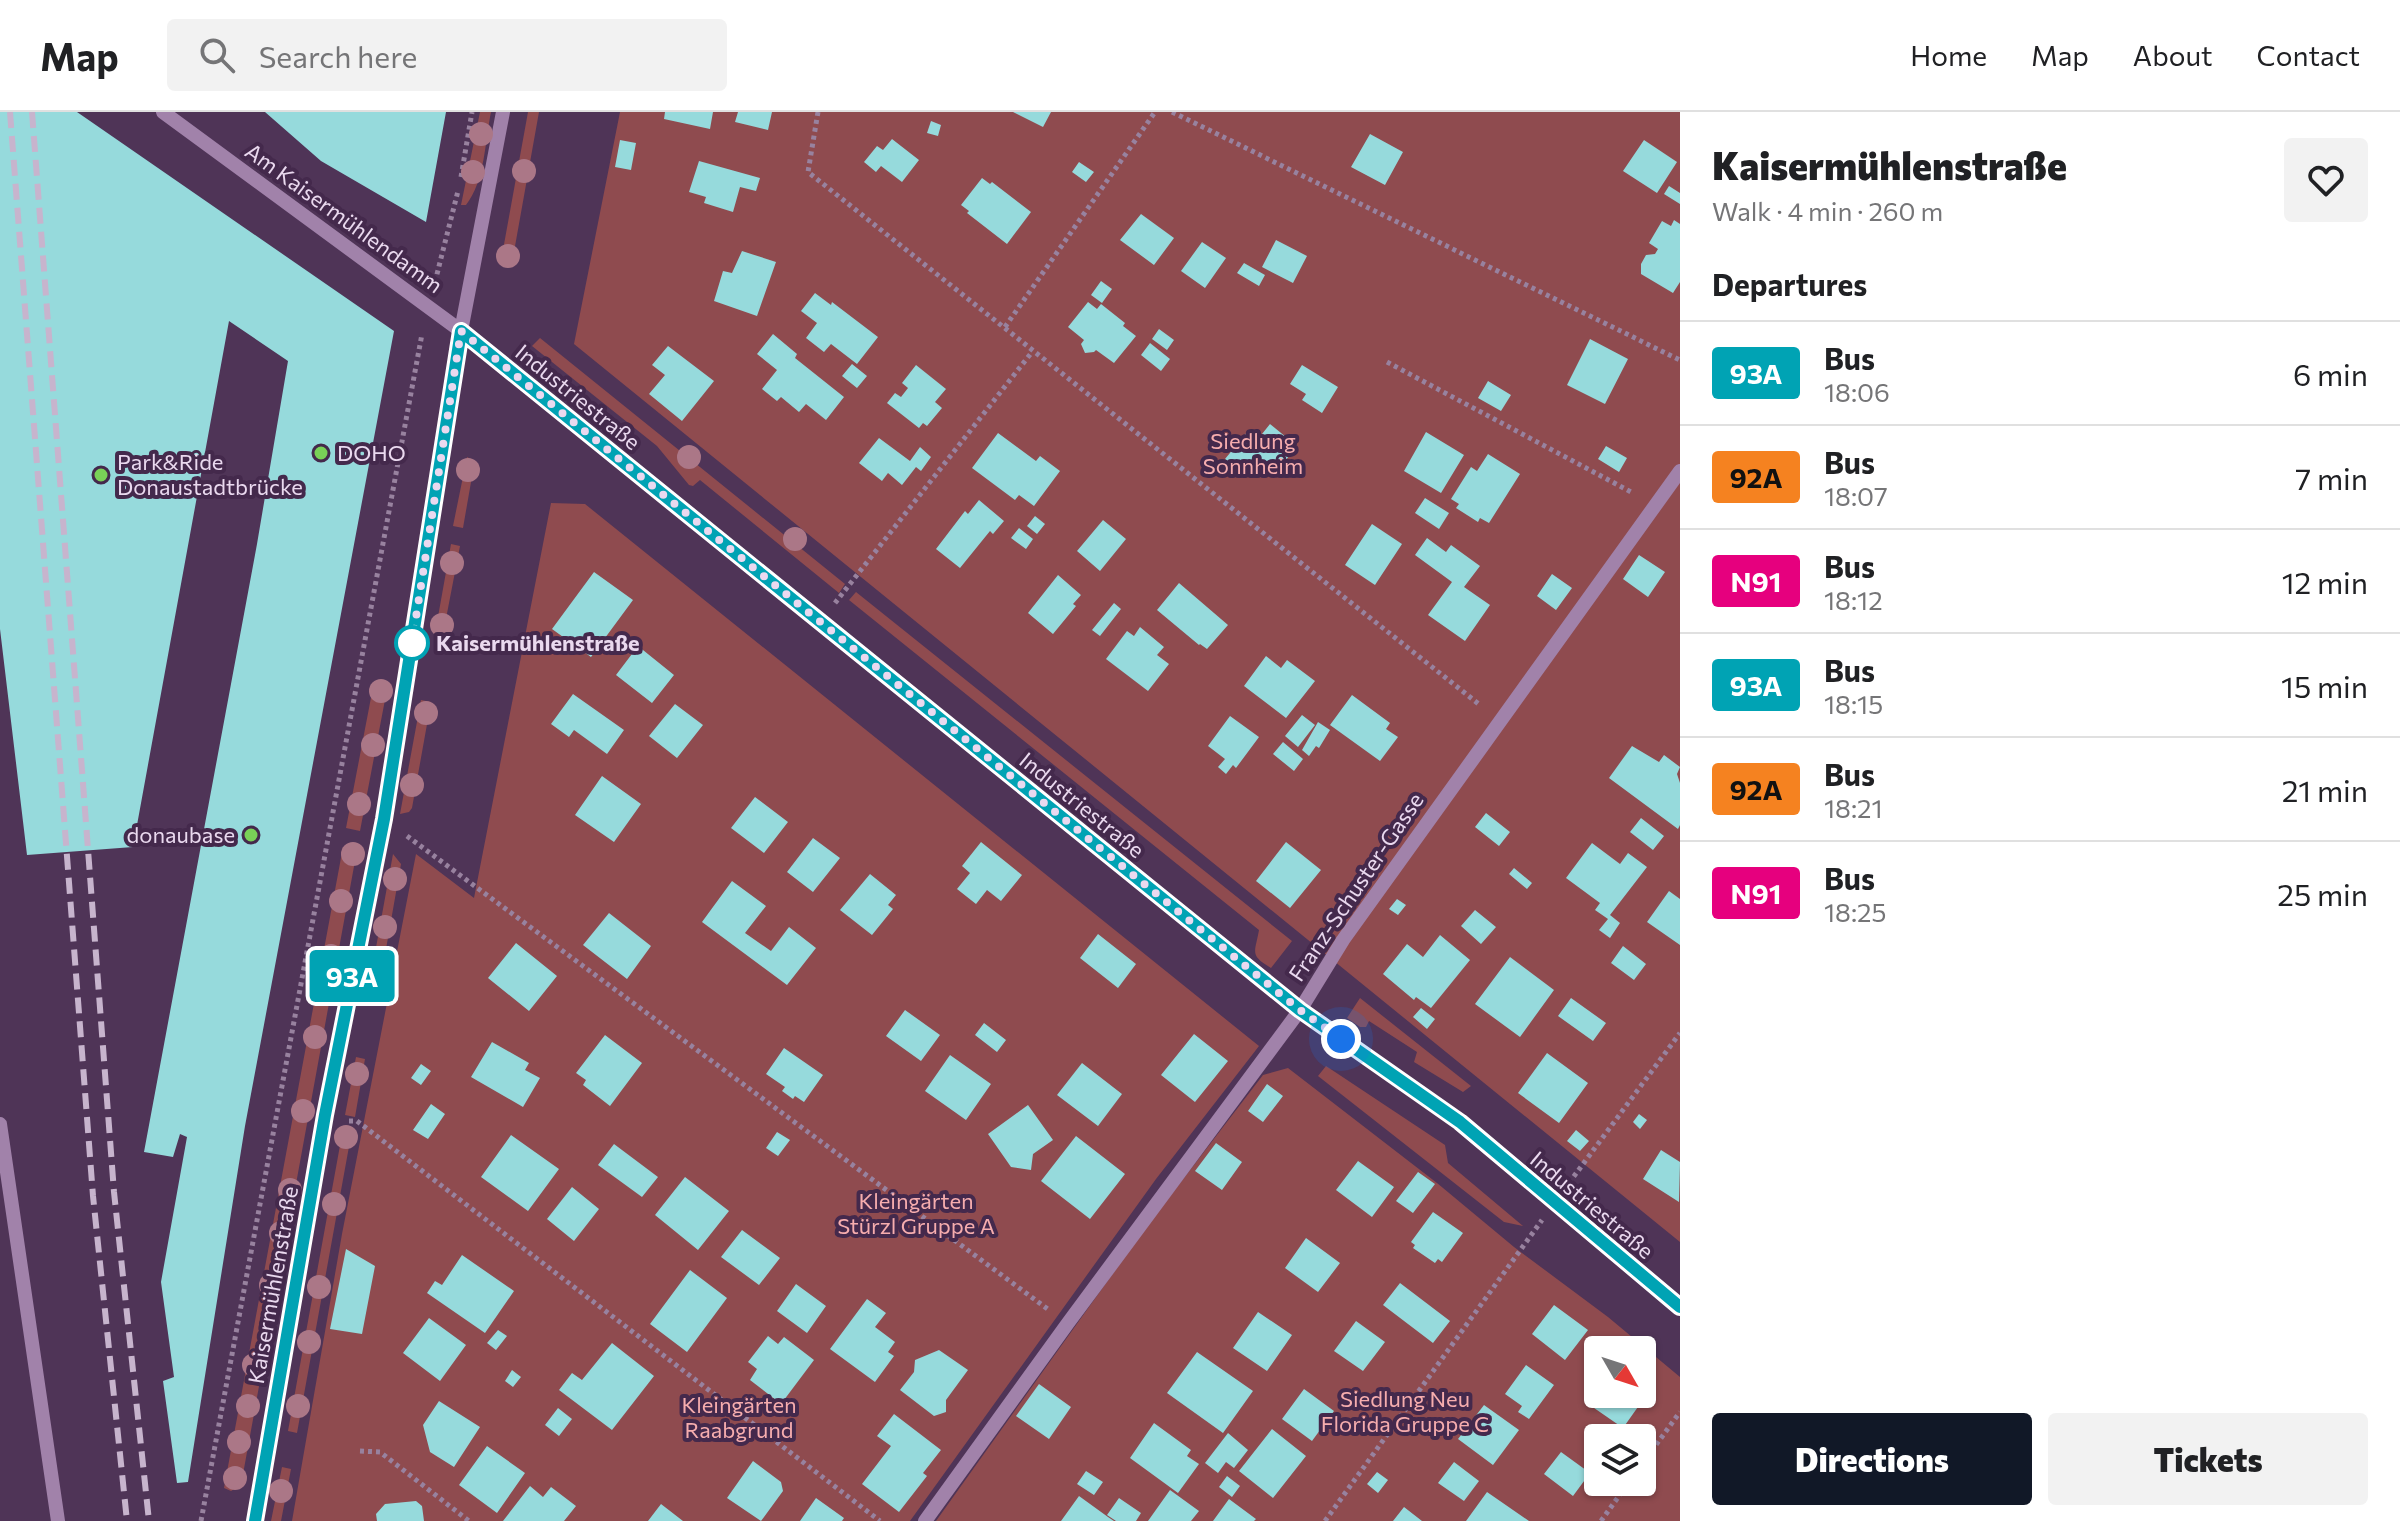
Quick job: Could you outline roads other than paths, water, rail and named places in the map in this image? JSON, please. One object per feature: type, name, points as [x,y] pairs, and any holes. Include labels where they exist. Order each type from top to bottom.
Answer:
[{"type":"street","name":"Am Kaisermühlendamm","points":[[163,112],[461,331]]},
{"type":"street","name":"Kaisermühlenstraße","points":[[255,1521],[325,1115],[384,819],[461,331],[503,112]]},
{"type":"street","name":"Industriestraße","points":[[461,331],[1300,1010],[1460,1122],[1680,1307]]},
{"type":"street","name":"Franz-Schuster-Gasse","points":[[925,1521],[1300,1010],[1343,940],[1680,471]]},
{"type":"street","points":[[0,1124],[58,1521]]},
{"type":"railway","points":[[10,112],[93,1196],[127,1521]]},
{"type":"railway","points":[[32,112],[114,1192],[149,1521]]},
{"type":"place","name":"DOHO","points":[[321,453]]},
{"type":"place","name":"Park&Ride Donaustadtbrücke","points":[[101,475]]},
{"type":"place","name":"Kaisermühlenstraße","points":[[412,643]]},
{"type":"place","name":"donaubase","points":[[251,835]]},
{"type":"park label","name":"Siedlung Sonnheim","points":[[1253,454]]},
{"type":"park label","name":"Kleingärten Stürzl Gruppe A","points":[[916,1214]]},
{"type":"park label","name":"Siedlung Neu Florida Gruppe C","points":[[1405,1412]]},
{"type":"park label","name":"Kleingärten Raabgrund","points":[[739,1418]]}]
